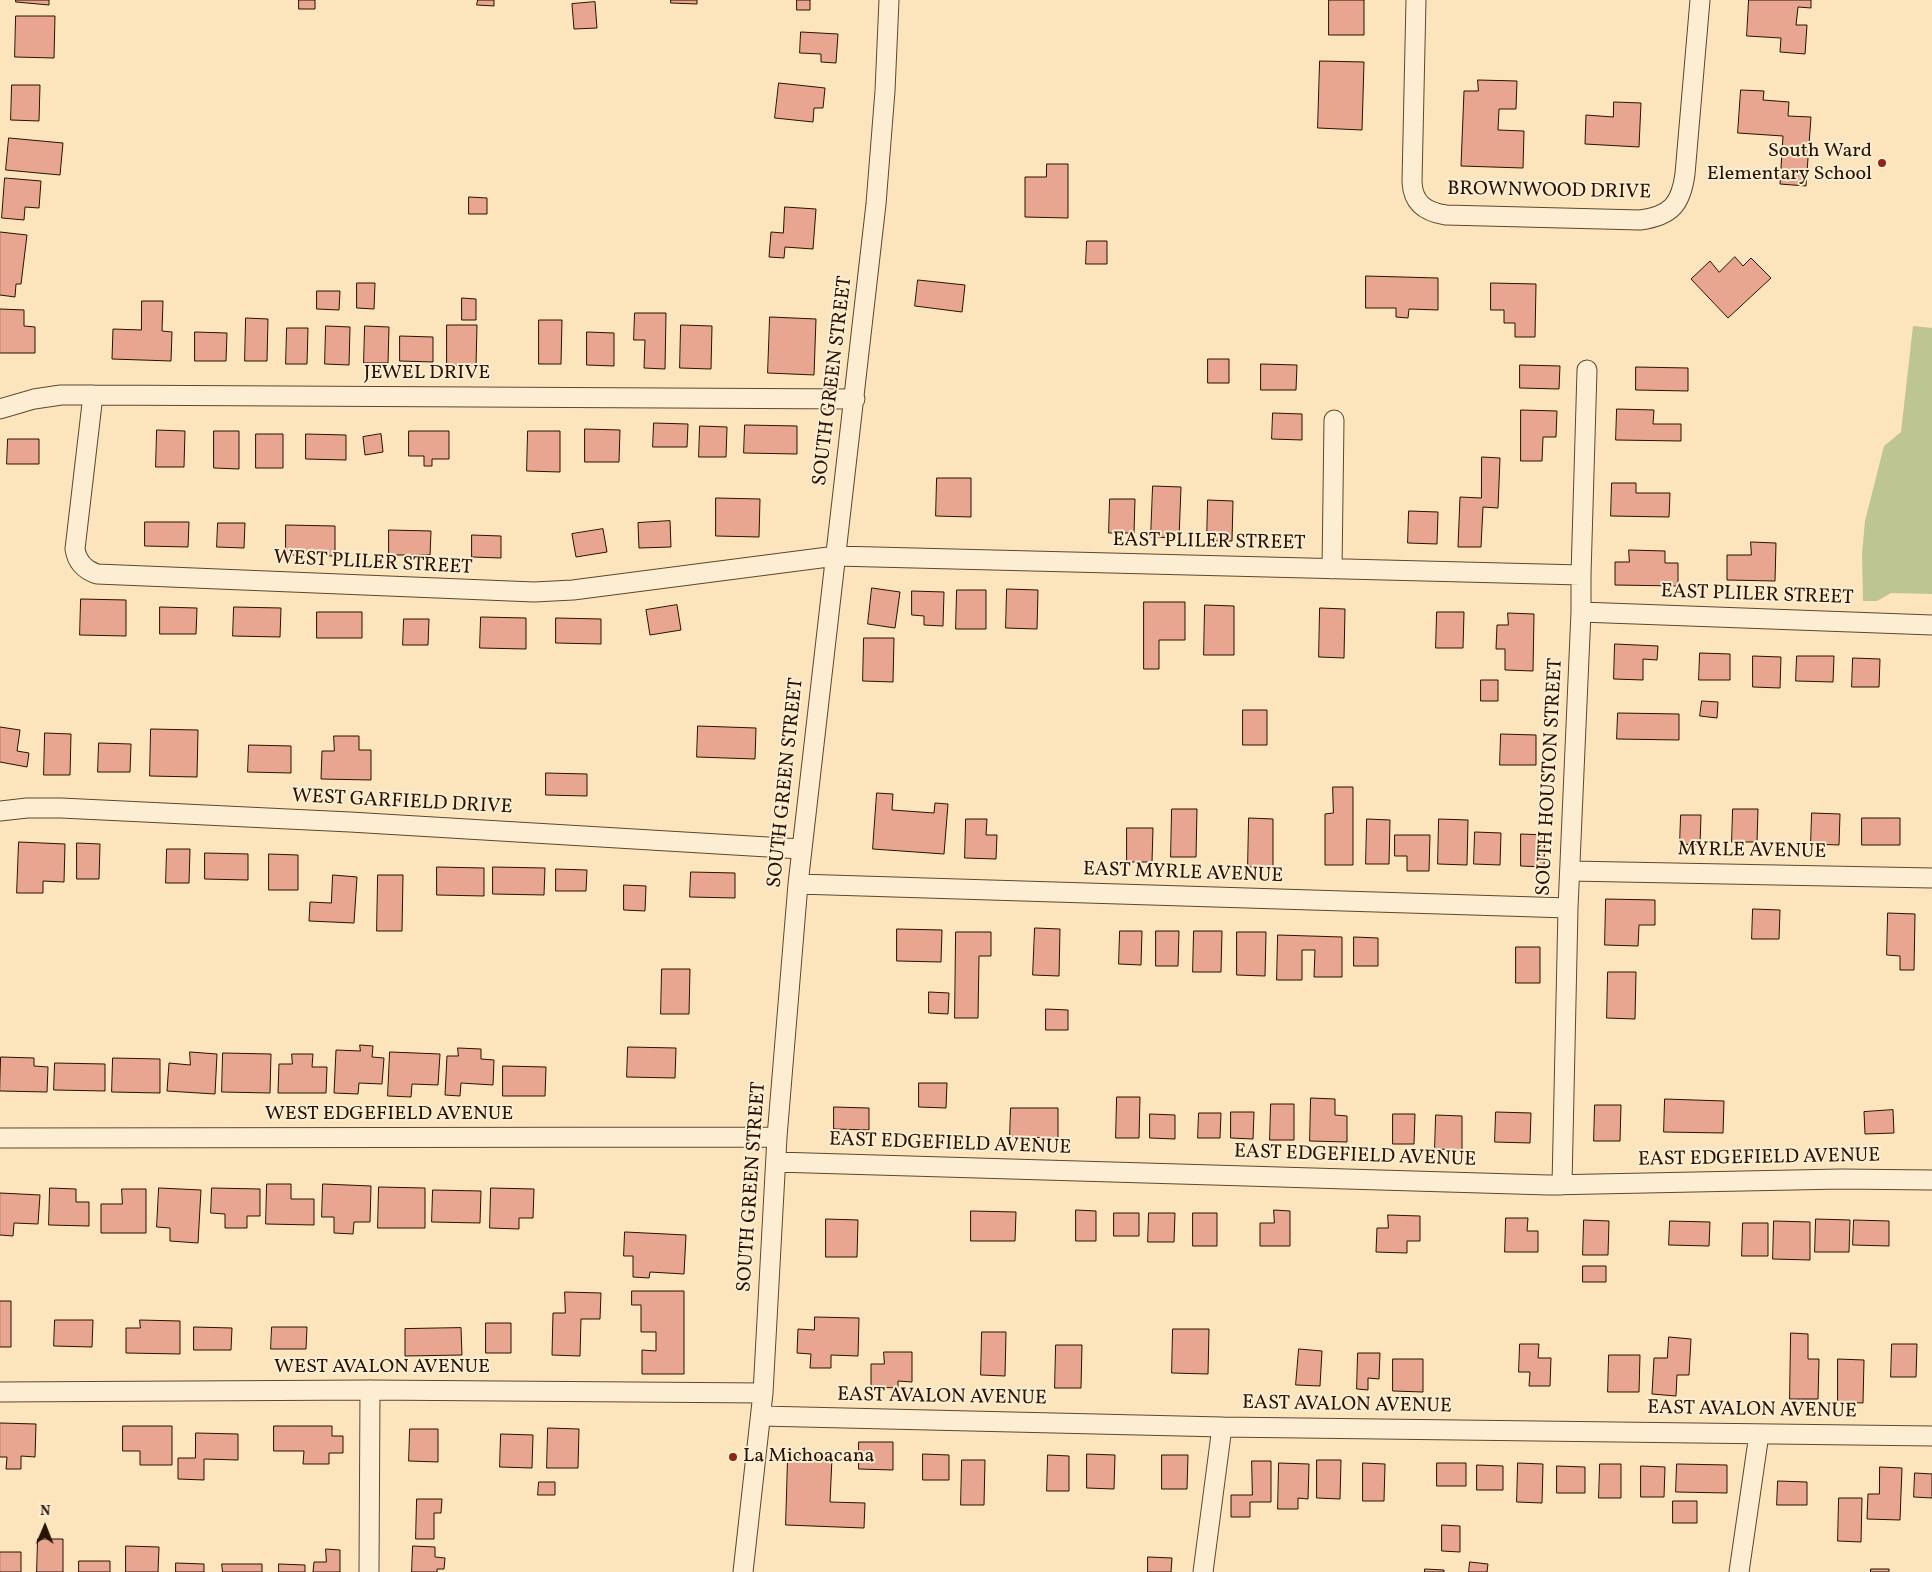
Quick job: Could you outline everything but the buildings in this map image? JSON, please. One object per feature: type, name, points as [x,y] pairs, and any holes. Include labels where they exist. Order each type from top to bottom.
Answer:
[{"type":"street","name":"SOUTH GREEN STREET","points":[[743,1572],[763,1393],[776,1162],[801,849],[855,399],[879,179],[890,0]]},
{"type":"street","name":"BROWNWOOD DRIVE","points":[[1416,0],[1412,182],[1414,196],[1421,206],[1429,211],[1446,215],[1640,220],[1658,217],[1670,210],[1675,206],[1682,190],[1686,174],[1700,0]]},
{"type":"street","name":"SOUTH HOUSTON STREET","points":[[1562,1185],[1568,908],[1581,612],[1587,370]]},
{"type":"street","name":"JEWEL DRIVE","points":[[0,409],[34,399],[61,395],[855,399]]},
{"type":"street","name":"WEST PLILER STREET","points":[[93,395],[75,549],[78,561],[83,567],[97,574],[534,592],[573,590],[836,556]]},
{"type":"street","points":[[1332,569],[1334,420]]},
{"type":"street","name":"EAST PLILER STREET","points":[[836,556],[1581,575]]},
{"type":"street","name":"EAST PLILER STREET","points":[[1581,612],[1932,625]]},
{"type":"street","name":"WEST GARFIELD DRIVE","points":[[0,811],[27,808],[61,808],[350,822],[801,849]]},
{"type":"street","name":"MYRLE AVENUE","points":[[1570,871],[1932,878]]},
{"type":"street","name":"EAST MYRLE AVENUE","points":[[798,884],[1568,908]]},
{"type":"street","name":"WEST EDGEFIELD AVENUE","points":[[0,1138],[778,1136]]},
{"type":"street","name":"EAST EDGEFIELD AVENUE","points":[[776,1162],[1562,1185],[1831,1179],[1932,1180]]},
{"type":"street","points":[[369,1572],[370,1390]]},
{"type":"street","name":"WEST AVALON AVENUE","points":[[0,1392],[370,1390],[763,1393]]},
{"type":"street","name":"EAST AVALON AVENUE","points":[[761,1416],[1222,1427],[1932,1436]]},
{"type":"street","points":[[1202,1572],[1222,1427]]},
{"type":"street","points":[[1739,1572],[1759,1434]]},
{"type":"green space","points":[[1913,326],[1932,328],[1932,594],[1891,593],[1877,601],[1863,601],[1862,554],[1865,521],[1884,446],[1901,432]]},
{"type":"place","name":"South Ward Elementary School","points":[[1882,163]]},
{"type":"place","name":"La Michoacana","points":[[733,1457]]}]
